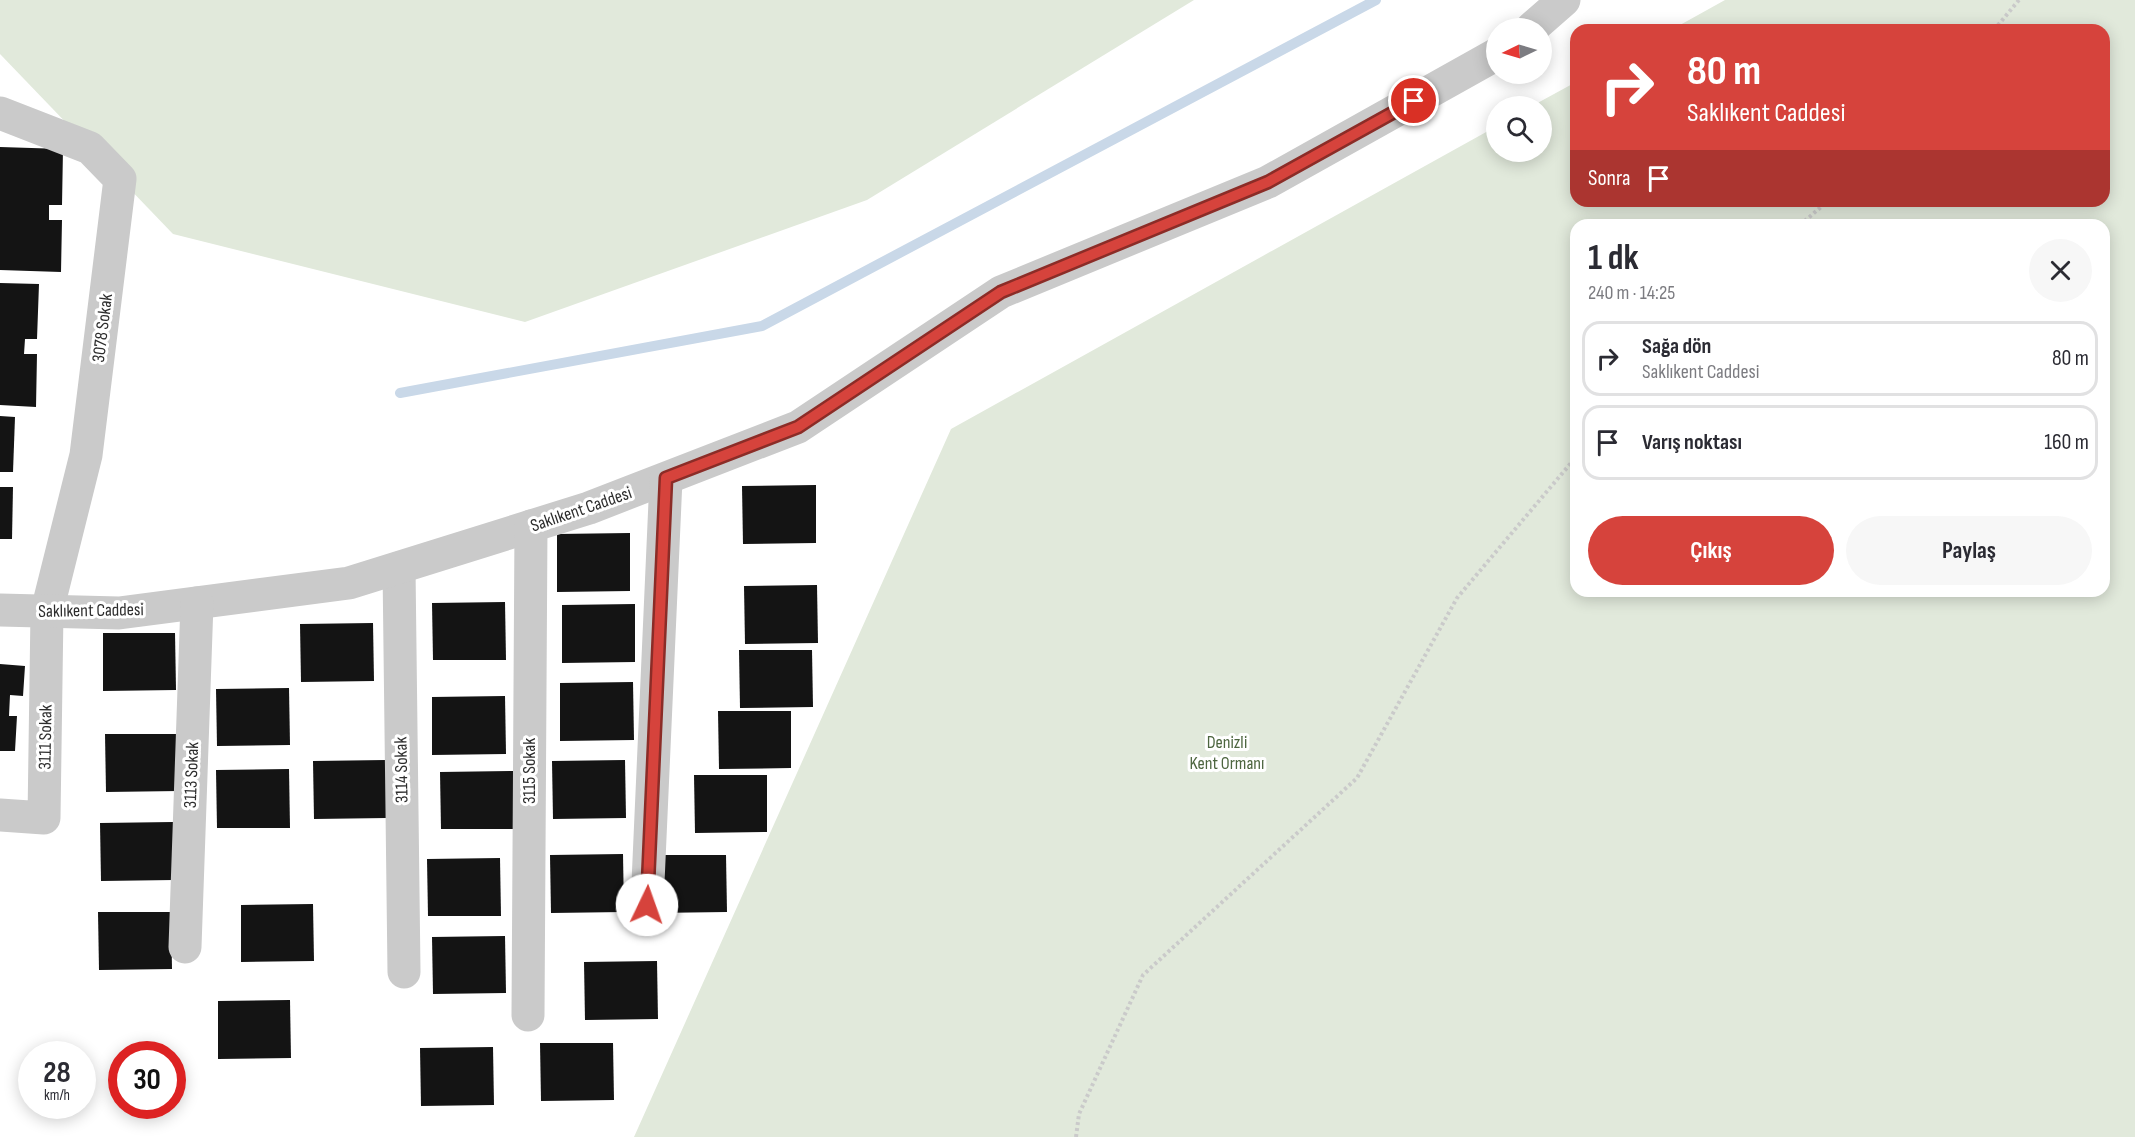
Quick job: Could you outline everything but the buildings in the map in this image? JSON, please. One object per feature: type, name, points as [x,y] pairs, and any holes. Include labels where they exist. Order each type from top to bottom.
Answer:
[{"type":"street","points":[[1543,18],[1564,0]]},
{"type":"street","name":"Saklıkent Caddesi","points":[[0,610],[119,613],[349,583],[589,508],[798,427],[1001,292],[1268,182],[1486,60]]},
{"type":"street","name":"3078 Sokak","points":[[0,113],[90,148],[120,179],[86,455],[47,611]]},
{"type":"street","points":[[647,905],[666,478]]},
{"type":"street","name":"3115 Sokak","points":[[528,1016],[531,526]]},
{"type":"street","name":"3114 Sokak","points":[[399,568],[404,972]]},
{"type":"street","name":"3113 Sokak","points":[[185,947],[197,603]]},
{"type":"street","name":"3111 Sokak","points":[[0,815],[44,818],[47,611]]},
{"type":"path","points":[[1999,24],[2019,0]]},
{"type":"path","points":[[1807,219],[1821,207]]},
{"type":"path","points":[[1076,1137],[1079,1114],[1143,975],[1357,778],[1457,598],[1570,464]]},
{"type":"green space","points":[[0,0],[1194,0],[867,200],[525,322],[173,234],[0,54]]},
{"type":"green space","name":"Denizli Kent Ormanı","points":[[1725,0],[2135,0],[2135,1137],[634,1137],[951,429],[1486,132],[1486,162],[1552,162],[1550,96],[1570,85],[1570,207],[2110,207],[2110,24],[1682,24]]},
{"type":"waterway","points":[[400,393],[762,326],[1376,0]]},
{"type":"route","points":[[647,905],[666,478],[798,427],[1001,292],[1268,182],[1414,101]]}]
